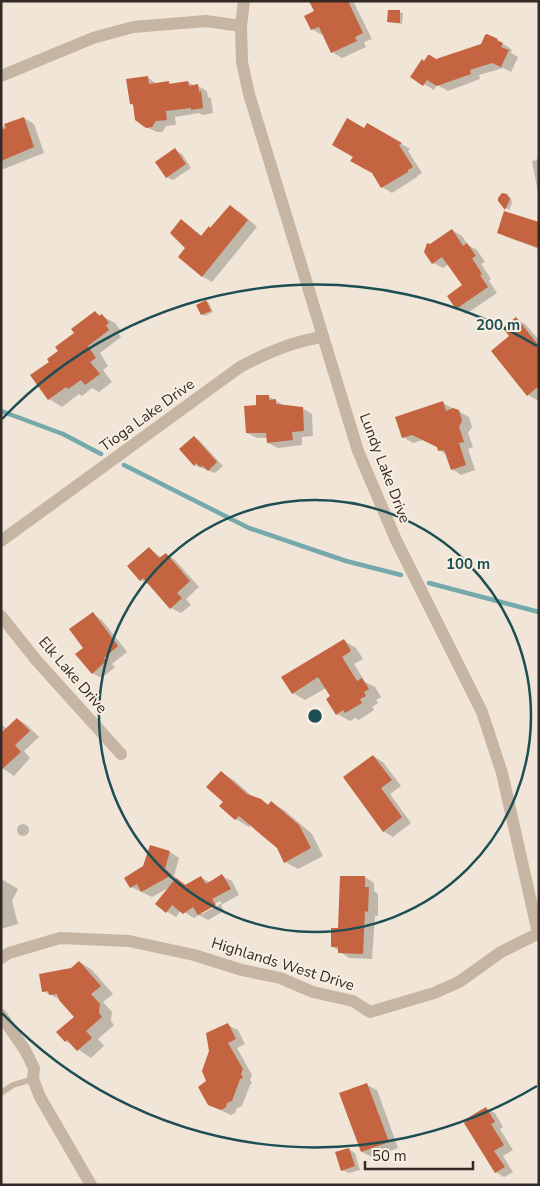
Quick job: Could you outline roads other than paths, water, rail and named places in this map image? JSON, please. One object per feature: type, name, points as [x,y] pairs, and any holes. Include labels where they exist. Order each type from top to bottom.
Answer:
[{"type":"street","name":"Lundy Lake Drive","points":[[244,1],[241,26],[242,62],[249,94],[358,451],[388,522],[482,712],[502,773],[539,933]]},
{"type":"street","points":[[1,76],[93,38],[134,27],[206,21],[241,26]]},
{"type":"street","name":"Tioga Lake Drive","points":[[1,541],[240,367],[264,354],[307,339],[323,337]]},
{"type":"street","name":"Elk Lake Drive","points":[[1,616],[37,661],[121,754]]},
{"type":"street","name":"Highlands West Drive","points":[[1,958],[9,953],[60,938],[129,940],[194,955],[242,970],[280,978],[313,992],[353,1001],[370,1012],[434,993],[459,982],[501,952],[539,933]]},
{"type":"street","points":[[1,1016],[25,1050],[40,1097],[91,1185]]},
{"type":"lane","points":[[1,1093],[13,1084],[34,1074]]},
{"type":"waterway","points":[[1,411],[63,434],[101,454]]},
{"type":"waterway","points":[[124,465],[249,528],[346,561],[401,575]]},
{"type":"waterway","points":[[429,583],[539,612]]}]
